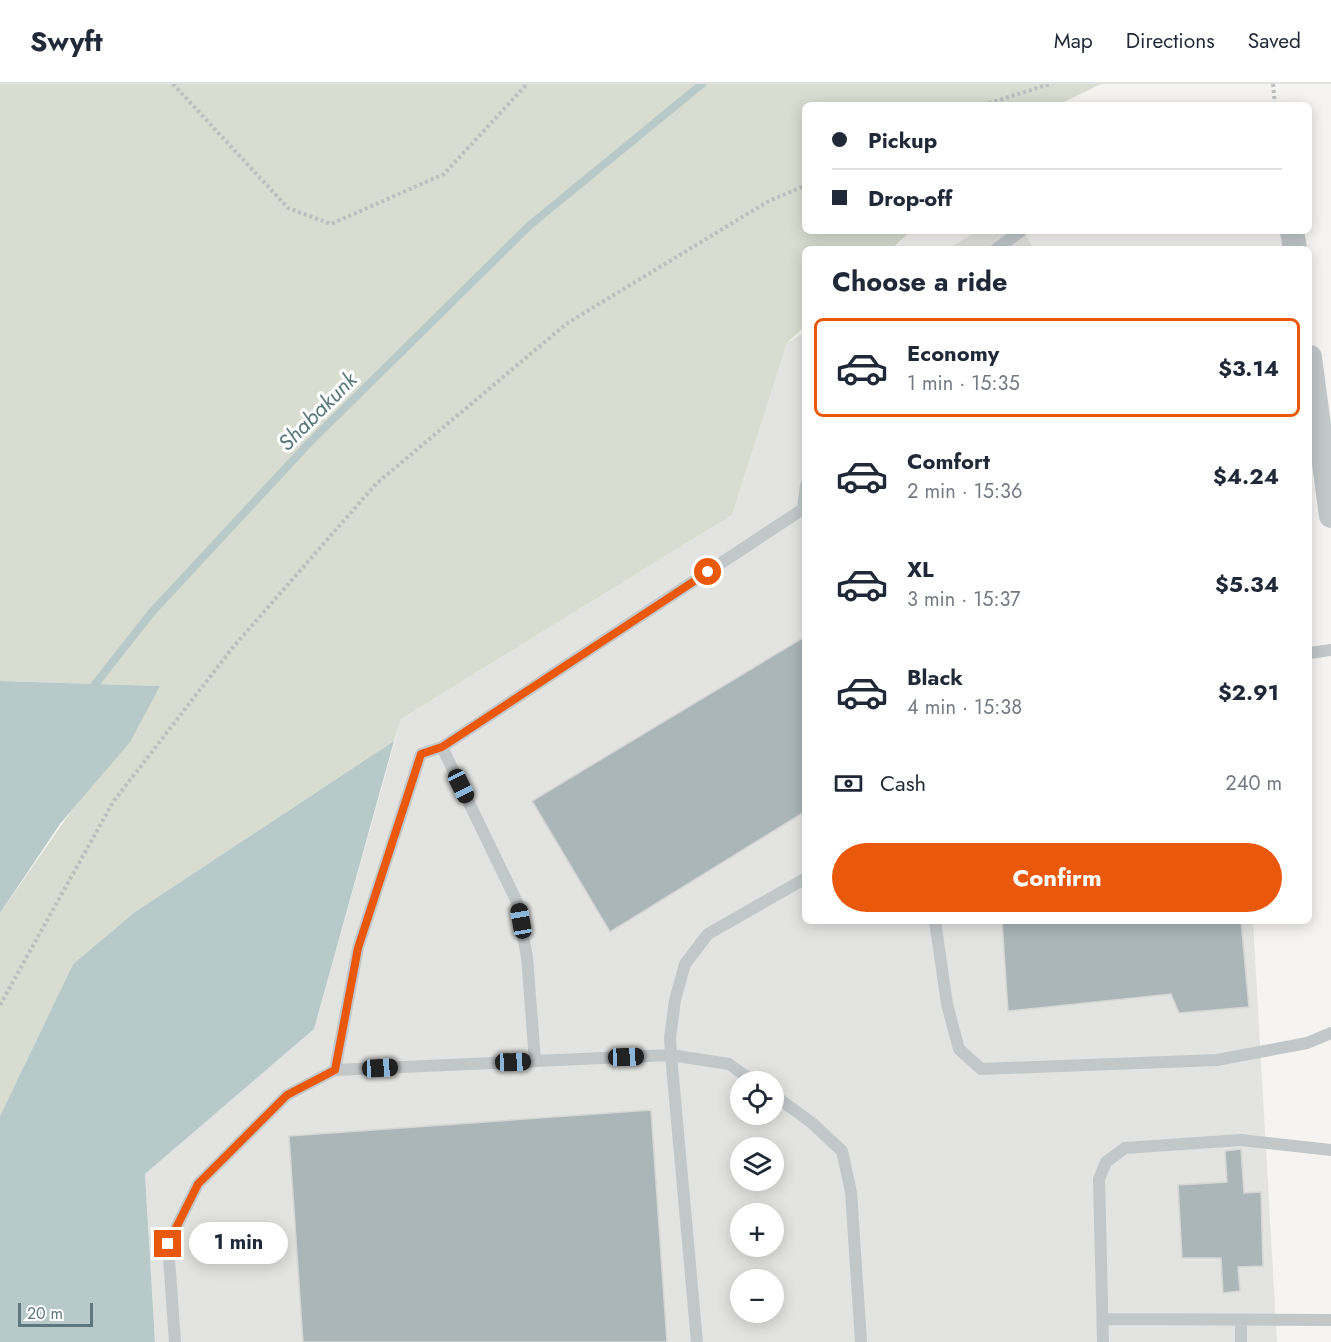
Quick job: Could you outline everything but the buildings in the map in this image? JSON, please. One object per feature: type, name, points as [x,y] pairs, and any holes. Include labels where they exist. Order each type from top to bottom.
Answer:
[{"type":"street","points":[[1312,369],[1327,462],[1331,516]]},
{"type":"lane","points":[[1000,246],[1017,234]]},
{"type":"lane","points":[[335,1070],[358,948],[421,754],[442,747],[802,510]]},
{"type":"lane","points":[[1312,653],[1331,650]]},
{"type":"lane","points":[[442,747],[518,902],[527,957],[535,1061]]},
{"type":"lane","points":[[697,1342],[671,1056],[670,1038],[675,1000],[685,964],[708,934],[802,880]]},
{"type":"lane","points":[[935,924],[947,1004],[959,1049],[981,1069],[1217,1060],[1307,1043],[1331,1033]]},
{"type":"lane","points":[[175,1342],[168,1244],[198,1184],[287,1095],[335,1070],[671,1056],[729,1064],[739,1071]]},
{"type":"lane","points":[[784,1102],[812,1123],[842,1150],[851,1192],[861,1342]]},
{"type":"lane","points":[[1103,1342],[1099,1179],[1106,1162],[1125,1148],[1159,1144],[1241,1140],[1331,1150]]},
{"type":"lane","points":[[1103,1319],[1331,1320]]},
{"type":"lane","points":[[1241,1320],[1241,1342]]},
{"type":"path","points":[[173,84],[288,208],[331,224],[444,174],[526,84]]},
{"type":"path","points":[[992,102],[1050,84]]},
{"type":"path","points":[[1273,84],[1275,102]]},
{"type":"path","points":[[0,1005],[113,802],[234,646],[376,484],[566,324],[767,202],[802,187]]},
{"type":"shaded area","points":[[0,84],[1101,84],[1064,102],[802,102],[802,234],[908,234],[894,246],[802,246],[802,329],[787,343],[732,515],[401,719],[394,741],[135,912],[73,964],[0,1116],[0,913],[159,686],[0,681]]},
{"type":"shaded area","points":[[973,234],[1025,234],[1032,246],[952,246]]},
{"type":"shaded area","points":[[802,334],[802,924],[1253,924],[1277,1342],[155,1342],[145,1174],[314,1029],[401,719],[732,515],[787,343]]},
{"type":"shaded area","points":[[0,681],[160,686],[130,742],[60,824],[0,913]]},
{"type":"shaded area","points":[[394,741],[314,1029],[145,1174],[155,1342],[0,1342],[0,1116],[73,964],[135,912]]},
{"type":"waterway","name":"Shabakunk","points":[[89,692],[152,612],[309,443],[530,225],[702,84]]},
{"type":"route","points":[[168,1244],[198,1184],[287,1095],[335,1070],[358,948],[421,754],[442,747],[708,572]]}]
